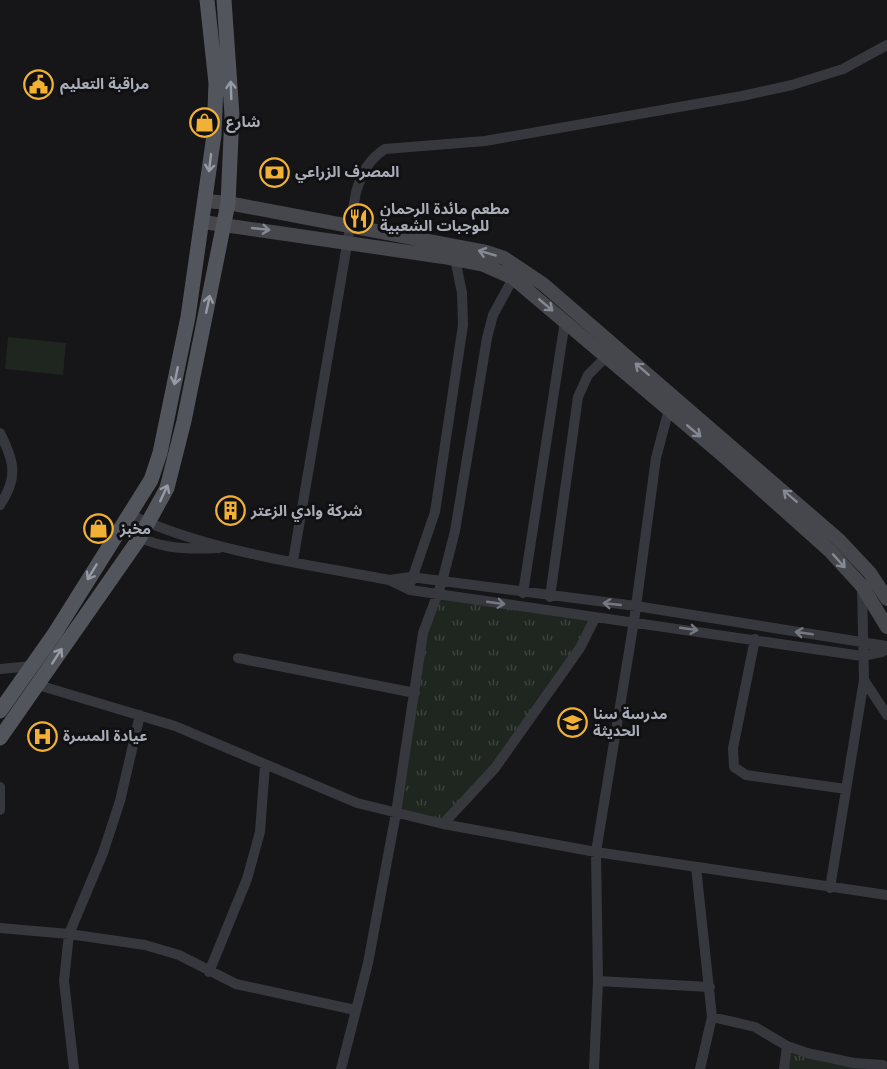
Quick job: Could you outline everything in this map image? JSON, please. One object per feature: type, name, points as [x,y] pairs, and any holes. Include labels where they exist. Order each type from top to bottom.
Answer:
[{"type":"main road","points":[[0,711],[32,666],[151,480],[160,453],[188,317],[206,201],[214,135],[215,0]]},
{"type":"main road","points":[[0,738],[38,686],[91,604],[139,539],[167,488],[184,422],[228,203],[232,115],[215,0]]},
{"type":"main road","points":[[206,201],[228,203],[350,235],[516,272],[565,321],[606,356],[672,403],[839,540],[870,573],[887,599]]},
{"type":"main road","points":[[203,222],[350,235],[486,252],[617,346],[672,403],[830,551],[862,586],[887,627]]},
{"type":"street","points":[[293,561],[356,192],[363,172],[373,157],[386,149],[485,141],[742,96],[792,85],[843,69],[887,45]]},
{"type":"street","points":[[410,590],[411,577],[435,512],[463,324],[462,292],[455,260]]},
{"type":"street","points":[[340,1069],[368,963],[396,813],[423,633],[438,595],[455,531],[487,338],[493,315],[516,272]]},
{"type":"street","points":[[523,593],[565,321]]},
{"type":"street","points":[[550,597],[578,397],[582,384],[617,346]]},
{"type":"street","points":[[594,1069],[598,981],[596,852],[634,621],[656,458],[672,403]]},
{"type":"street","points":[[0,433],[12,464],[14,479],[0,505]]},
{"type":"street","points":[[129,514],[149,524],[228,548],[389,580],[410,590],[438,595],[594,618],[634,621],[862,656],[882,652],[887,647]]},
{"type":"street","points":[[120,528],[139,539],[162,546],[188,549],[228,548]]},
{"type":"street","points":[[389,580],[411,577],[550,597],[636,606],[887,647]]},
{"type":"street","points":[[830,888],[864,680],[862,586]]},
{"type":"street","points":[[443,824],[495,768],[580,648],[594,618]]},
{"type":"street","points":[[755,639],[733,748],[734,767],[746,775],[846,789]]},
{"type":"street","points":[[238,658],[415,693]]},
{"type":"street","points":[[0,669],[32,666]]},
{"type":"street","points":[[864,680],[887,715]]},
{"type":"street","points":[[38,686],[140,715],[223,745],[357,803],[396,813],[443,824],[596,852],[887,895]]},
{"type":"street","points":[[74,1069],[64,981],[69,934],[104,853],[120,801],[140,715]]},
{"type":"street","points":[[209,972],[247,879],[260,832],[266,765]]},
{"type":"street","points":[[0,787],[0,810]]},
{"type":"street","points":[[696,867],[712,1017],[700,1069]]},
{"type":"street","points":[[0,928],[69,934],[145,945],[179,955],[236,984],[355,1010]]},
{"type":"street","points":[[598,981],[710,987]]},
{"type":"street","points":[[712,1017],[756,1027],[787,1046],[854,1063],[884,1064]]},
{"type":"street","points":[[784,1069],[787,1046]]},
{"type":"green space","points":[[8,337],[66,343],[63,375],[5,369]]},
{"type":"green space","points":[[438,595],[594,618],[495,766],[443,822],[397,812],[421,653]]},
{"type":"green space","points":[[789,1053],[812,1059],[879,1069],[787,1069]]},
{"type":"place","name":"مراقبة التعليم","points":[[39,84]]},
{"type":"place","name":"شارع","points":[[205,122]]},
{"type":"place","name":"المصرف الزراعي","points":[[274,172]]},
{"type":"place","name":"مطعم مائدة الرحمان للوجبات الشعبية","points":[[359,218]]},
{"type":"place","name":"شركة وادي الزعتر","points":[[230,511]]},
{"type":"place","name":"مخبز","points":[[99,529]]},
{"type":"place","name":"مدرسة سنا الحديثة","points":[[572,723]]},
{"type":"place","name":"عيادة المسرة","points":[[42,736]]}]
